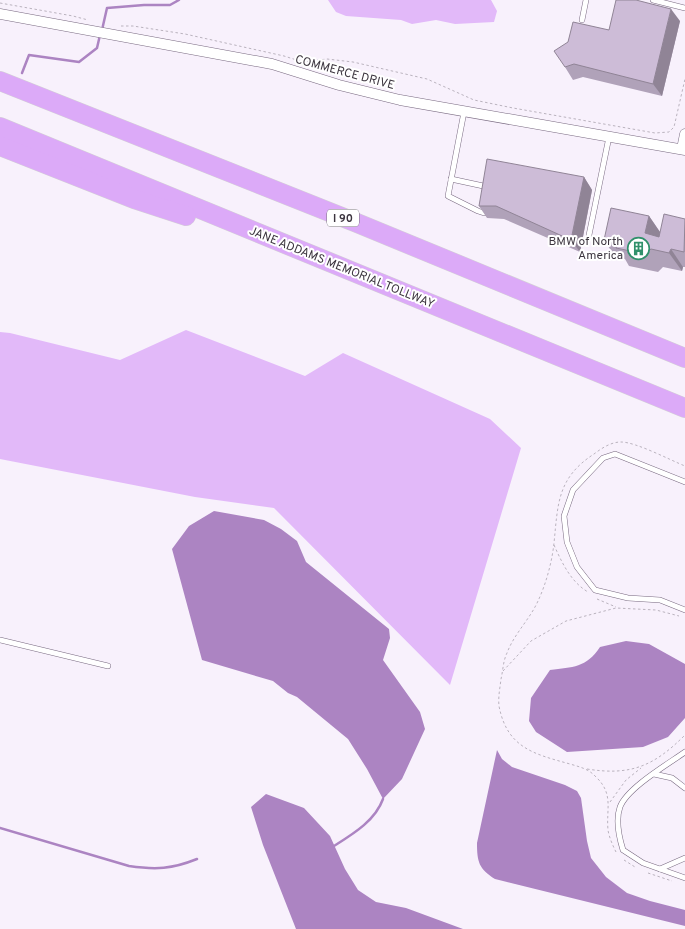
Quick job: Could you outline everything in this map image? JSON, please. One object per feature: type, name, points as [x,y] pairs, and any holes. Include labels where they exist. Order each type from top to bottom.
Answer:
[{"type":"highway","name":"I 90","points":[[0,81],[366,227],[685,358]]},
{"type":"highway","name":"JANE ADDAMS MEMORIAL TOLLWAY","points":[[0,127],[685,408]]},
{"type":"highway","points":[[0,146],[134,199],[340,267]]},
{"type":"street","name":"COMMERCE DRIVE","points":[[0,14],[118,30],[272,64],[339,85],[392,98],[683,150]]},
{"type":"street","points":[[683,150],[685,134]]},
{"type":"lane","points":[[582,20],[586,0]]},
{"type":"lane","points":[[653,0],[685,8]]},
{"type":"lane","points":[[464,111],[448,196],[478,212],[484,213]]},
{"type":"lane","points":[[589,235],[609,137]]},
{"type":"lane","points":[[452,180],[489,188]]},
{"type":"lane","points":[[685,482],[615,454],[603,458],[573,490],[564,516],[567,542],[578,567],[595,590],[628,598],[660,600],[685,610]]},
{"type":"lane","points":[[0,640],[108,666]]},
{"type":"lane","points":[[685,752],[631,791],[620,808],[618,830],[623,850],[643,863],[685,878]]},
{"type":"lane","points":[[654,774],[672,778],[685,788]]},
{"type":"lane","points":[[660,869],[685,858]]},
{"type":"path","points":[[0,3],[72,16],[88,25]]},
{"type":"path","points":[[118,30],[133,26],[185,34],[284,56],[302,62],[327,59],[353,62],[427,79],[474,100],[656,133],[669,132],[674,127],[685,79]]},
{"type":"path","points":[[642,767],[622,771],[586,769],[538,755],[518,744],[506,727],[499,705],[503,671],[506,654],[537,602],[545,581],[554,544],[559,498],[565,484],[577,466],[608,445],[620,442],[636,446],[685,466]]},
{"type":"path","points":[[503,671],[531,641],[566,621],[616,608],[656,610],[685,617]]},
{"type":"path","points":[[610,803],[626,780],[685,735]]},
{"type":"path","points":[[586,769],[597,778],[606,790],[610,803],[608,831],[615,851],[628,864],[636,868]]},
{"type":"path","points":[[644,871],[677,883]]},
{"type":"shaded area","points":[[328,0],[491,0],[497,11],[494,22],[455,24],[436,20],[412,24],[401,20],[346,16],[336,12]]},
{"type":"shaded area","points":[[186,330],[305,376],[343,353],[490,419],[521,448],[450,685],[274,508],[195,497],[0,459],[0,332],[120,360]]},
{"type":"shaded area","points":[[214,511],[264,520],[281,529],[297,541],[306,562],[389,629],[390,638],[383,660],[420,712],[425,729],[402,779],[383,799],[348,739],[297,697],[288,693],[273,681],[202,660],[172,549],[189,526]]},
{"type":"shaded area","points":[[626,641],[649,644],[685,664],[685,718],[668,737],[643,747],[567,752],[536,732],[529,721],[531,698],[550,670],[584,663],[600,647]]},
{"type":"shaded area","points":[[497,750],[502,759],[512,767],[577,791],[581,798],[591,858],[606,877],[627,893],[685,910],[685,926],[495,879],[485,872],[478,860],[477,843]]},
{"type":"shaded area","points":[[266,794],[304,808],[330,836],[345,869],[358,890],[376,902],[406,908],[463,929],[296,929],[263,845],[251,807]]},
{"type":"building","points":[[616,0],[636,0],[671,9],[653,84],[574,64],[565,67],[554,51],[568,42],[573,22],[609,30]]},
{"type":"building","points":[[487,159],[584,177],[571,240],[496,206],[479,206]]},
{"type":"building","points":[[611,208],[649,216],[645,233],[659,237],[664,214],[685,219],[684,252],[671,249],[669,253],[651,249],[645,254],[616,248],[618,242],[604,240]]},
{"type":"waterway","points":[[102,30],[107,8],[170,5],[179,0]]},
{"type":"waterway","points":[[22,73],[29,55],[79,62],[97,48],[100,35]]},
{"type":"waterway","points":[[334,846],[356,832],[369,820],[375,814],[383,799]]},
{"type":"waterway","points":[[0,828],[129,866],[164,868],[197,859]]},
{"type":"place","name":"BMW of North America","points":[[639,248]]}]
